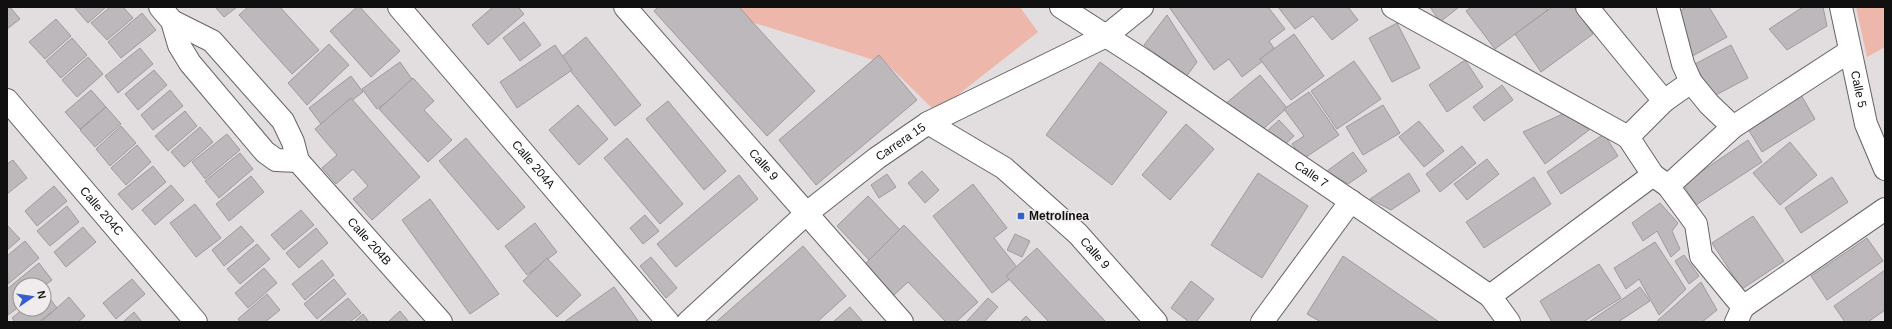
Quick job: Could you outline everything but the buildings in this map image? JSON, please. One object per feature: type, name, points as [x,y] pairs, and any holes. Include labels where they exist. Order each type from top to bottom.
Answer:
[{"type":"street","name":"Calle 204A","points":[[399,7],[668,322]]},
{"type":"street","name":"Calle 9","points":[[625,7],[902,322]]},
{"type":"street","name":"Calle 7","points":[[1061,7],[1490,296],[1509,322]]},
{"type":"street","name":"Carrera 15","points":[[688,322],[807,213],[877,158],[928,123],[1106,36],[1142,7]]},
{"type":"street","points":[[1393,7],[1628,137],[1696,224],[1701,256],[1739,314],[1885,209]]},
{"type":"street","points":[[1587,7],[1664,101]]},
{"type":"street","points":[[1668,7],[1683,64],[1691,82],[1709,104],[1733,127]]},
{"type":"street","name":"Calle 5","points":[[1841,7],[1866,124],[1885,169]]},
{"type":"street","name":"Calle 204B","points":[[166,14],[179,45],[190,63],[264,152],[276,160],[298,161]]},
{"type":"street","name":"Calle 204B","points":[[166,14],[212,41],[283,121],[293,142],[298,161],[441,322]]},
{"type":"street","points":[[1490,296],[1661,181],[1733,127],[1850,51]]},
{"type":"street","points":[[1628,137],[1664,101],[1691,82]]},
{"type":"street","name":"Calle 204C","points":[[7,100],[196,322]]},
{"type":"street","name":"Calle 9","points":[[928,123],[1004,168],[1078,234],[1156,322]]},
{"type":"street","points":[[1262,322],[1351,201]]},
{"type":"shaded area","points":[[703,7],[1020,7],[1038,32],[936,112],[887,64]]},
{"type":"shaded area","points":[[1856,7],[1885,7],[1885,47],[1867,57]]},
{"type":"place","name":"Metrolínea","points":[[1021,216]]}]
